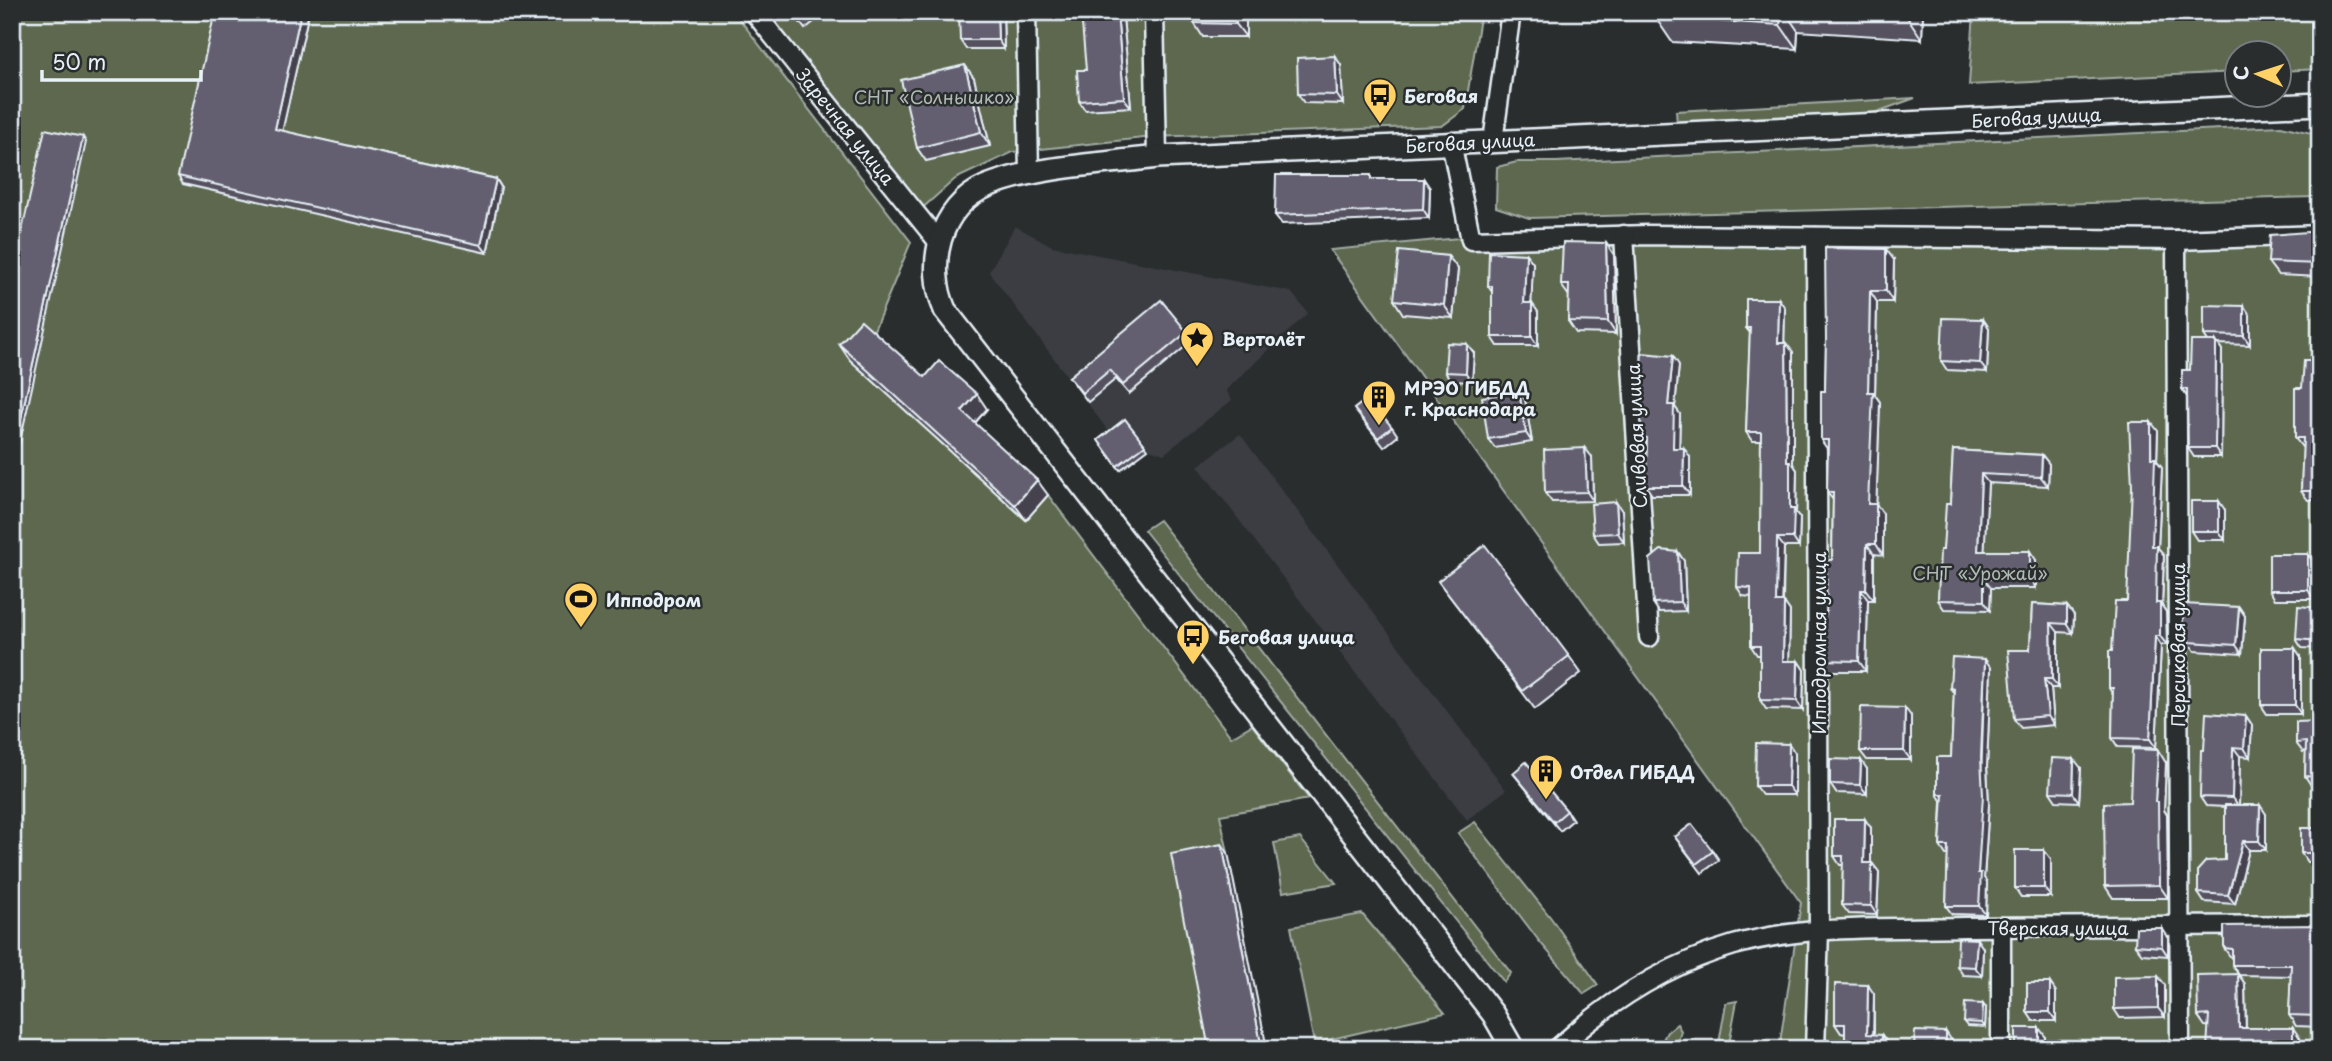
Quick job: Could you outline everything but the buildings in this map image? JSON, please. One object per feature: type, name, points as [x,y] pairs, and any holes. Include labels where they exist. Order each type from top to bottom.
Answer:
[{"type":"street","name":"Заречная улица","points":[[754,12],[937,240]]},
{"type":"street","points":[[1026,12],[1029,174]]},
{"type":"street","points":[[1154,12],[1157,157]]},
{"type":"street","points":[[1493,141],[1511,12]]},
{"type":"street","name":"Беговая улица","points":[[937,240],[960,208],[983,188],[1029,174],[1157,157],[2320,104]]},
{"type":"street","points":[[1451,142],[1471,240],[1624,235],[2176,240],[2320,235]]},
{"type":"street","name":"Сливовая улица","points":[[1624,235],[1649,637]]},
{"type":"street","name":"Ипподромная улица","points":[[1815,1049],[1819,930],[1816,237]]},
{"type":"street","points":[[937,240],[936,289],[945,310],[1493,1014],[1513,1049]]},
{"type":"street","name":"Персиковая улица","points":[[2176,240],[2180,1049]]},
{"type":"street","name":"Тверская улица","points":[[1557,1049],[1579,1029],[1654,978],[1734,945],[1797,932],[2001,927],[2320,925]]},
{"type":"street","points":[[2001,927],[2001,1049]]},
{"type":"shaded area","points":[[1015,226],[1052,246],[1291,292],[1308,313],[1226,390],[1232,400],[1164,454],[1112,436],[989,272]]},
{"type":"shaded area","points":[[1240,434],[1506,790],[1467,820],[1198,466]]},
{"type":"green space","name":"Ипподром","points":[[12,12],[734,12],[911,242],[872,335],[850,360],[1026,520],[1048,495],[1231,737],[1252,725],[1309,799],[1220,815],[1228,853],[1178,863],[1214,1049],[12,1049]]},
{"type":"green space","name":"СНТ «Солнышко»","points":[[759,12],[1481,12],[1465,109],[1442,126],[1153,137],[1013,152],[955,179],[918,212]]},
{"type":"green space","points":[[1974,12],[2320,12],[2320,69],[2294,70],[2294,38],[2224,38],[2224,73],[1969,85]]},
{"type":"green space","points":[[1915,98],[1871,114],[1677,124],[1676,111]]},
{"type":"green space","points":[[2281,126],[2320,135],[2320,184],[2314,197],[1529,218],[1496,207],[1497,167],[1517,162]]},
{"type":"green space","name":"СНТ «Урожай»","points":[[2320,229],[2320,1049],[1779,1049],[1801,903],[1330,250],[1470,237]]},
{"type":"green space","points":[[1159,520],[1511,973],[1504,982],[1144,530]]},
{"type":"green space","points":[[1475,822],[1551,918],[1598,985],[1584,994],[1539,941],[1458,833]]},
{"type":"green space","points":[[1300,838],[1336,883],[1283,892],[1274,843]]},
{"type":"green space","points":[[1362,914],[1445,1013],[1314,1043],[1291,927]]},
{"type":"green space","points":[[1737,1001],[1728,1049],[1718,1049],[1726,1003]]},
{"type":"green space","points":[[1677,1024],[1681,1031],[1676,1049],[1658,1049],[1667,1032]]},
{"type":"place","name":"Беговая","points":[[1380,125]]},
{"type":"place","name":"Вертолёт","points":[[1197,368]]},
{"type":"place","name":"МРЭО ГИБДД г. Краснодара","points":[[1379,427]]},
{"type":"place","name":"Ипподром","points":[[581,629]]},
{"type":"place","name":"Беговая улица","points":[[1193,666]]},
{"type":"place","name":"Отдел ГИБДД","points":[[1546,801]]}]
